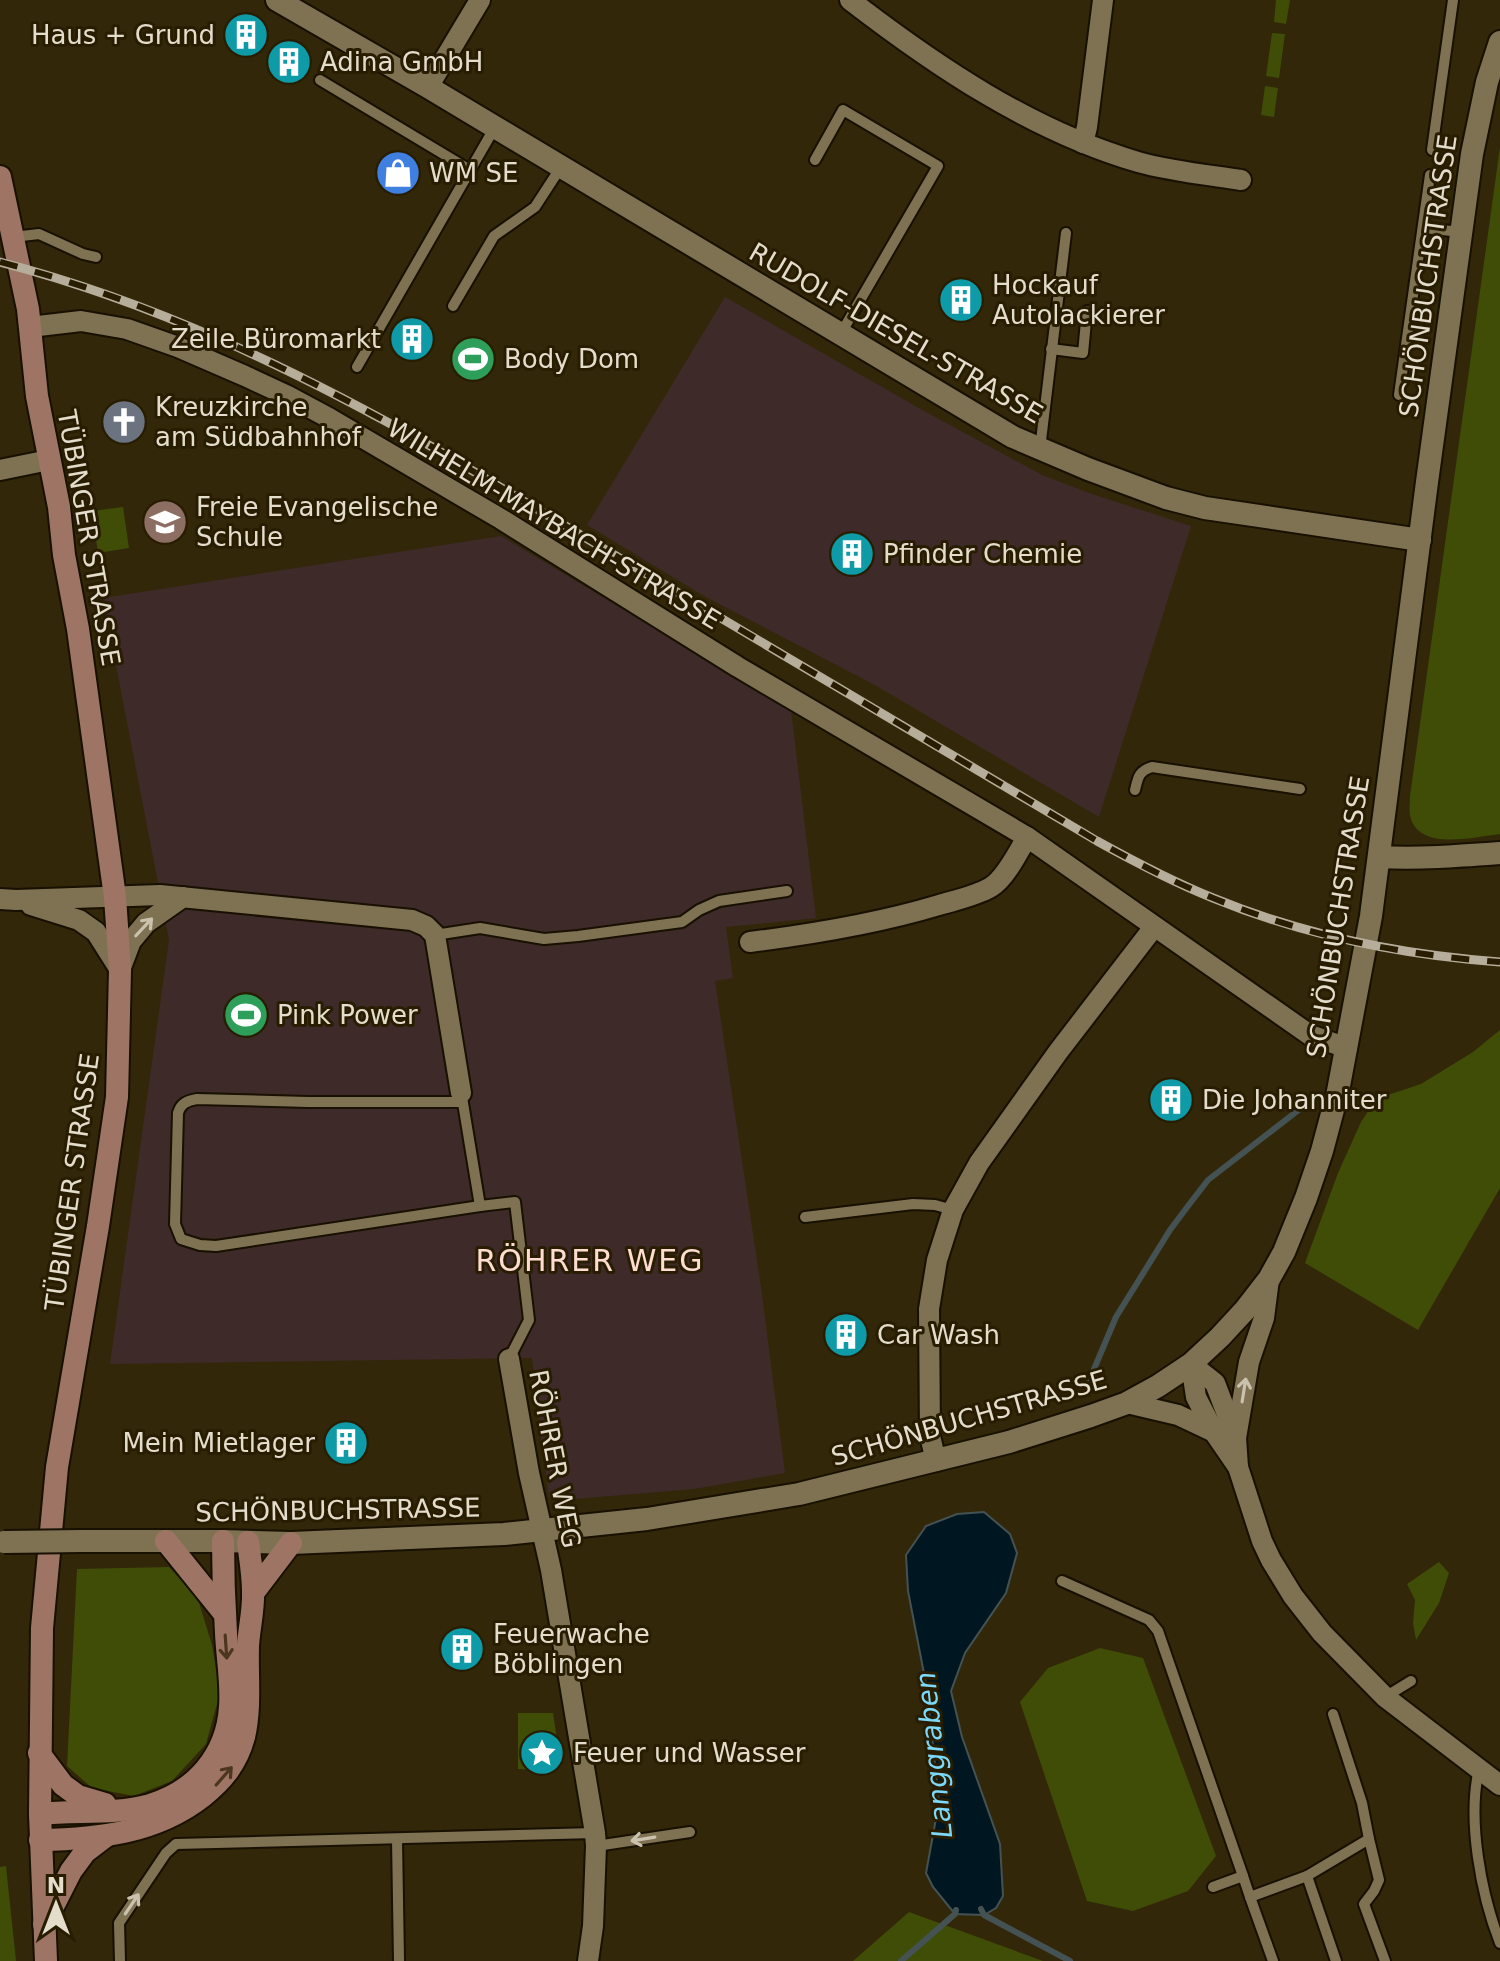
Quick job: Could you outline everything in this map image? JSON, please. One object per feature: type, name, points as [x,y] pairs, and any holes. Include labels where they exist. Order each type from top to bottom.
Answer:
[{"type":"main road","name":"TÜBINGER STRASSE","points":[[0,177],[30,327],[37,396],[78,629],[115,897],[120,970],[117,1097],[54,1492],[42,1628],[40,1840],[46,1961]]},
{"type":"main road","points":[[166,1541],[224,1613]]},
{"type":"main road","points":[[40,1814],[104,1812],[147,1805],[171,1797],[189,1786],[217,1756],[226,1734],[230,1706],[223,1541]]},
{"type":"main road","points":[[40,1840],[107,1835],[170,1818],[219,1783],[233,1766],[244,1736],[249,1697],[248,1645],[253,1593],[248,1542]]},
{"type":"main road","points":[[253,1593],[291,1543]]},
{"type":"main road","points":[[39,1753],[63,1785],[78,1796],[122,1809]]},
{"type":"main road","points":[[44,1926],[71,1871],[85,1852],[107,1835]]},
{"type":"street","name":"RUDOLF-DIESEL-STRASSE","points":[[277,0],[1013,437],[1166,498],[1205,508],[1420,540]]},
{"type":"street","points":[[428,87],[480,0]]},
{"type":"street","points":[[850,0],[935,61],[1047,128],[1140,163],[1241,180]]},
{"type":"street","points":[[1083,143],[1103,0]]},
{"type":"street","name":"SCHÖNBUCHSTRASSE","points":[[2,1542],[291,1543],[504,1534],[647,1519],[799,1494],[1056,1428],[1127,1403],[1191,1364],[1220,1337],[1269,1279],[1284,1252],[1322,1151],[1347,1048],[1371,916],[1472,154],[1487,82],[1500,42]]},
{"type":"street","name":"WILHELM-MAYBACH-STRASSE","points":[[30,327],[81,321],[127,329],[178,347],[288,396],[439,482],[738,667],[1027,837],[1310,1035],[1347,1048]]},
{"type":"street","points":[[0,470],[49,460]]},
{"type":"street","points":[[750,942],[887,920],[973,895],[994,886],[1027,837]]},
{"type":"street","points":[[1379,857],[1433,858],[1500,853]]},
{"type":"street","points":[[8,899],[160,895],[412,920],[426,926],[435,935],[462,1098]]},
{"type":"street","points":[[120,970],[131,941],[146,923],[183,897]]},
{"type":"street","points":[[8,899],[79,920],[96,932],[120,970]]},
{"type":"street","points":[[936,1461],[930,1436],[929,1309],[937,1260],[953,1210],[979,1163],[1058,1052],[1154,927]]},
{"type":"street","points":[[1269,1279],[1264,1318],[1249,1362],[1236,1438],[1238,1467],[1262,1541],[1293,1596],[1322,1633],[1385,1697],[1500,1785]]},
{"type":"street","name":"RÖHRER WEG","points":[[509,1359],[529,1473],[551,1570],[596,1840],[593,1926],[588,1961]]},
{"type":"street","points":[[1191,1364],[1215,1383],[1236,1438]]},
{"type":"street","points":[[1191,1364],[1196,1397],[1214,1432],[1238,1467]]},
{"type":"street","points":[[1127,1403],[1178,1415],[1214,1432]]},
{"type":"lane","points":[[1432,150],[1453,0]]},
{"type":"lane","points":[[320,80],[470,170]]},
{"type":"lane","points":[[815,160],[843,110],[938,166],[840,335]]},
{"type":"lane","points":[[357,367],[495,127]]},
{"type":"lane","points":[[453,306],[494,236],[535,207],[561,167]]},
{"type":"lane","points":[[1399,395],[1430,175]]},
{"type":"lane","points":[[1423,228],[1461,232]]},
{"type":"lane","points":[[1040,449],[1066,233]]},
{"type":"lane","points":[[13,237],[39,234],[96,257]]},
{"type":"lane","points":[[1051,349],[1083,353],[1087,311]]},
{"type":"lane","points":[[1135,790],[1138,775],[1143,769],[1152,767],[1300,789]]},
{"type":"lane","points":[[435,935],[480,928],[544,939],[578,936],[682,922],[719,901],[787,891]]},
{"type":"lane","points":[[462,1098],[480,1206],[216,1246],[181,1239],[175,1224],[180,1106],[197,1099],[308,1102],[462,1098]]},
{"type":"lane","name":"RÖHRER WEG","points":[[480,1206],[515,1202],[529,1320],[509,1359]]},
{"type":"lane","points":[[805,1217],[913,1204],[953,1210]]},
{"type":"lane","points":[[1062,1581],[1149,1620],[1158,1631],[1273,1961]]},
{"type":"lane","points":[[1385,1697],[1411,1681]]},
{"type":"lane","points":[[1333,1714],[1362,1803],[1379,1880],[1364,1904],[1385,1961]]},
{"type":"lane","points":[[1479,1769],[1474,1790],[1474,1816],[1483,1888],[1500,1943]]},
{"type":"lane","points":[[120,1961],[119,1923],[166,1853],[176,1844],[397,1839],[596,1840],[690,1832]]},
{"type":"lane","points":[[397,1839],[399,1961]]},
{"type":"lane","points":[[1250,1897],[1307,1876],[1369,1839]]},
{"type":"lane","points":[[1213,1887],[1243,1876]]},
{"type":"lane","points":[[1307,1876],[1336,1961]]},
{"type":"shaded area","points":[[725,297],[1042,475],[1191,526],[1099,817],[873,684],[704,596],[587,525]]},
{"type":"shaded area","points":[[501,536],[791,710],[816,918],[726,927],[733,978],[715,981],[761,1287],[785,1473],[694,1489],[575,1499],[549,1498],[532,1358],[110,1364],[169,940],[103,598]]},
{"type":"green space","points":[[1276,0],[1290,0],[1286,24],[1274,22]]},
{"type":"green space","points":[[1272,33],[1285,34],[1279,78],[1266,76]]},
{"type":"green space","points":[[1265,86],[1278,88],[1274,117],[1261,115]]},
{"type":"green space","points":[[1500,147],[1500,834],[1448,840],[1423,834],[1415,827],[1410,815],[1410,796]]},
{"type":"green space","points":[[123,507],[129,548],[98,553],[92,511]]},
{"type":"green space","points":[[1500,1030],[1500,1188],[1418,1330],[1305,1263],[1338,1173],[1361,1122],[1376,1099],[1421,1084],[1473,1052]]},
{"type":"green space","points":[[1439,1562],[1449,1573],[1439,1603],[1416,1640],[1413,1623],[1415,1600],[1407,1584]]},
{"type":"green space","points":[[169,1567],[197,1596],[212,1645],[220,1693],[206,1744],[172,1781],[134,1796],[92,1788],[67,1766],[77,1569]]},
{"type":"green space","points":[[1100,1648],[1143,1658],[1216,1856],[1188,1891],[1133,1911],[1087,1901],[1020,1702],[1048,1668]]},
{"type":"green space","points":[[518,1713],[553,1713],[560,1759],[553,1767],[518,1769]]},
{"type":"green space","points":[[6,1866],[16,1961],[0,1961],[0,1867]]},
{"type":"green space","points":[[909,1912],[1043,1961],[853,1961]]},
{"type":"water","points":[[984,1512],[1010,1534],[1017,1553],[1006,1593],[965,1653],[951,1691],[962,1737],[1000,1844],[1003,1896],[996,1908],[984,1915],[955,1914],[926,1873],[939,1802],[927,1689],[908,1591],[906,1555],[926,1526],[957,1514]]},
{"type":"waterway","name":"Langgraben","points":[[1089,1381],[1116,1317],[1170,1230],[1208,1180],[1309,1102]]},
{"type":"waterway","points":[[981,1909],[984,1915],[1070,1961]]},
{"type":"waterway","name":"Langgraben","points":[[901,1961],[956,1910]]},
{"type":"railway","points":[[0,262],[57,278],[169,318],[277,365],[382,419],[1097,841],[1183,885],[1283,923],[1354,942],[1500,962]]},
{"type":"place","name":"Haus + Grund","points":[[246,35]]},
{"type":"place","name":"Adina GmbH","points":[[289,62]]},
{"type":"place","name":"WM SE","points":[[398,173]]},
{"type":"place","name":"Hockauf Autolackierer","points":[[961,300]]},
{"type":"place","name":"Zeile Büromarkt","points":[[412,339]]},
{"type":"place","name":"Body Dom","points":[[473,359]]},
{"type":"place","name":"Kreuzkirche am Südbahnhof","points":[[124,422]]},
{"type":"place","name":"Freie Evangelische Schule","points":[[165,522]]},
{"type":"place","name":"Pfinder Chemie","points":[[852,554]]},
{"type":"place","name":"Pink Power","points":[[246,1015]]},
{"type":"place","name":"Die Johanniter","points":[[1171,1100]]},
{"type":"place","name":"Car Wash","points":[[846,1335]]},
{"type":"place","name":"Mein Mietlager","points":[[346,1443]]},
{"type":"place","name":"Feuerwache Böblingen","points":[[462,1649]]},
{"type":"place","name":"Feuer und Wasser","points":[[542,1753]]},
{"type":"district","name":"RÖHRER WEG","points":[[590,1260]]}]
